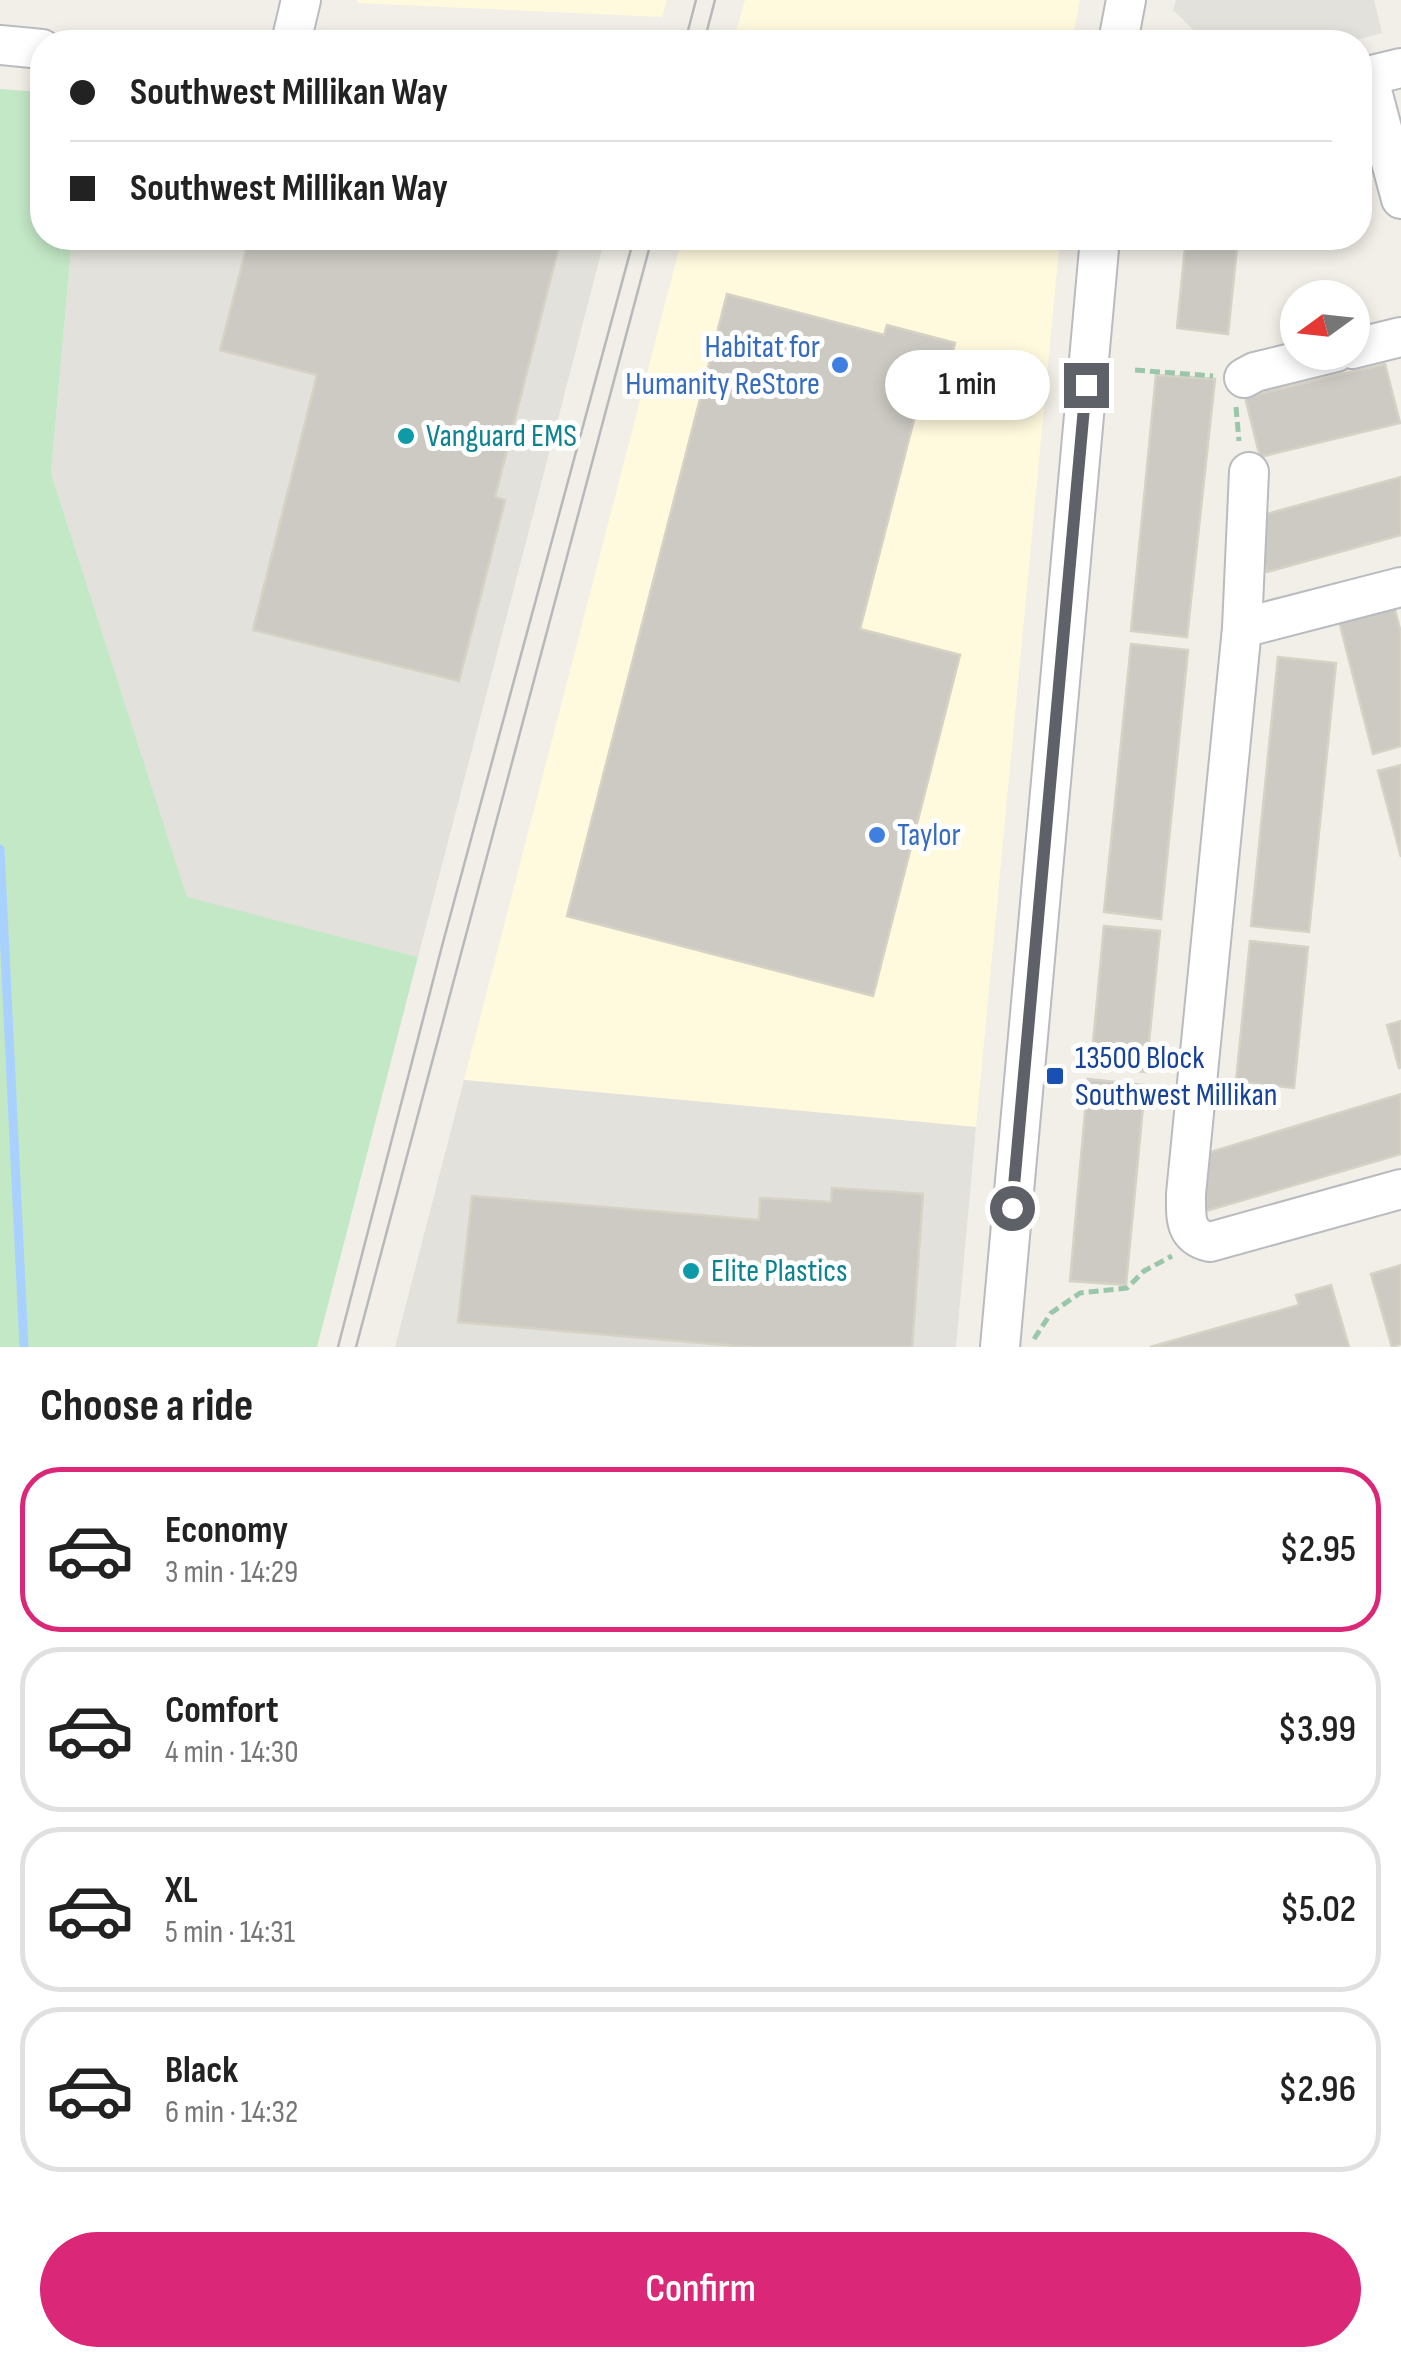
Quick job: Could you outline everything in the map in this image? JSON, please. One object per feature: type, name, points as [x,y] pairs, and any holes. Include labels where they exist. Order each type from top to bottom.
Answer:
[{"type":"street","points":[[294,30],[301,0]]},
{"type":"street","points":[[1120,30],[1126,0]]},
{"type":"street","points":[[1376,74],[1401,199]]},
{"type":"street","points":[[1016,1344],[1099,250]]},
{"type":"street","points":[[1370,344],[1401,337]]},
{"type":"street","points":[[1244,378],[1280,366]]},
{"type":"street","points":[[1249,472],[1242,628],[1186,1194],[1188,1228],[1196,1239],[1210,1242],[1401,1189]]},
{"type":"street","points":[[1242,628],[1401,588]]},
{"type":"path","points":[[1135,370],[1244,378],[1235,403],[1238,434],[1249,472]]},
{"type":"path","points":[[1016,1344],[1080,1293],[1127,1288],[1144,1271],[1196,1239]]},
{"type":"shaded area","points":[[667,0],[662,17],[357,3]]},
{"type":"shaded area","points":[[745,0],[1080,0],[1074,30],[737,30]]},
{"type":"shaded area","points":[[1176,0],[1374,0],[1382,33],[1194,30],[1173,10]]},
{"type":"shaded area","points":[[71,250],[602,250],[418,957],[187,898],[51,473]]},
{"type":"shaded area","points":[[679,250],[1059,250],[976,1127],[464,1080]]},
{"type":"shaded area","points":[[464,1080],[976,1127],[956,1347],[395,1347]]},
{"type":"green space","points":[[0,89],[30,91],[30,250],[71,250],[51,473],[187,897],[418,957],[317,1347],[0,1347]]},
{"type":"building","name":"Vanguard EMS","points":[[246,250],[558,250],[495,497],[505,500],[459,681],[253,630],[317,375],[220,350]]},
{"type":"building","points":[[1185,250],[1237,250],[1228,334],[1177,328]]},
{"type":"building","points":[[727,294],[884,335],[887,325],[955,343],[937,413],[917,408],[860,629],[960,655],[873,996],[567,916]]},
{"type":"building","points":[[1385,364],[1400,423],[1260,457],[1245,397]]},
{"type":"building","points":[[1156,375],[1215,379],[1187,637],[1131,631]]},
{"type":"building","points":[[1401,477],[1401,535],[1267,572],[1252,518]]},
{"type":"building","points":[[1393,602],[1401,633],[1401,746],[1373,754],[1338,617]]},
{"type":"building","points":[[1131,644],[1188,650],[1161,919],[1104,912]]},
{"type":"building","points":[[1278,657],[1336,663],[1309,932],[1251,926]]},
{"type":"building","points":[[1401,765],[1401,857],[1378,771]]},
{"type":"building","points":[[1104,926],[1160,931],[1146,1072],[1091,1065]]},
{"type":"building","points":[[1250,941],[1308,947],[1294,1088],[1236,1082]]},
{"type":"building","points":[[1401,1021],[1401,1067],[1399,1068],[1387,1025]]},
{"type":"building","points":[[1088,1079],[1145,1085],[1126,1285],[1070,1281]]},
{"type":"building","points":[[1401,1094],[1401,1154],[1206,1211],[1191,1158]]},
{"type":"building","name":"Elite Plastics","points":[[832,1188],[923,1194],[912,1347],[748,1347],[458,1322],[472,1196],[759,1220],[760,1198],[831,1202]]},
{"type":"building","points":[[1401,1265],[1401,1344],[1392,1347],[1371,1274]]},
{"type":"building","points":[[1331,1285],[1349,1347],[1150,1347],[1299,1305],[1296,1295]]},
{"type":"waterway","points":[[0,849],[24,1347]]},
{"type":"tram line","points":[[688,30],[696,0]]},
{"type":"tram line","points":[[707,30],[715,0]]},
{"type":"tram line","points":[[338,1347],[631,250]]},
{"type":"tram line","points":[[356,1347],[649,250]]},
{"type":"place","name":"Habitat for Humanity ReStore","points":[[840,365]]},
{"type":"place","name":"Vanguard EMS","points":[[406,436]]},
{"type":"place","name":"Taylor","points":[[877,835]]},
{"type":"place","name":"13500 Block Southwest Millikan","points":[[1055,1076]]},
{"type":"place","name":"Elite Plastics","points":[[691,1271]]},
{"type":"route","points":[[1012,1208],[1086,385]]}]
